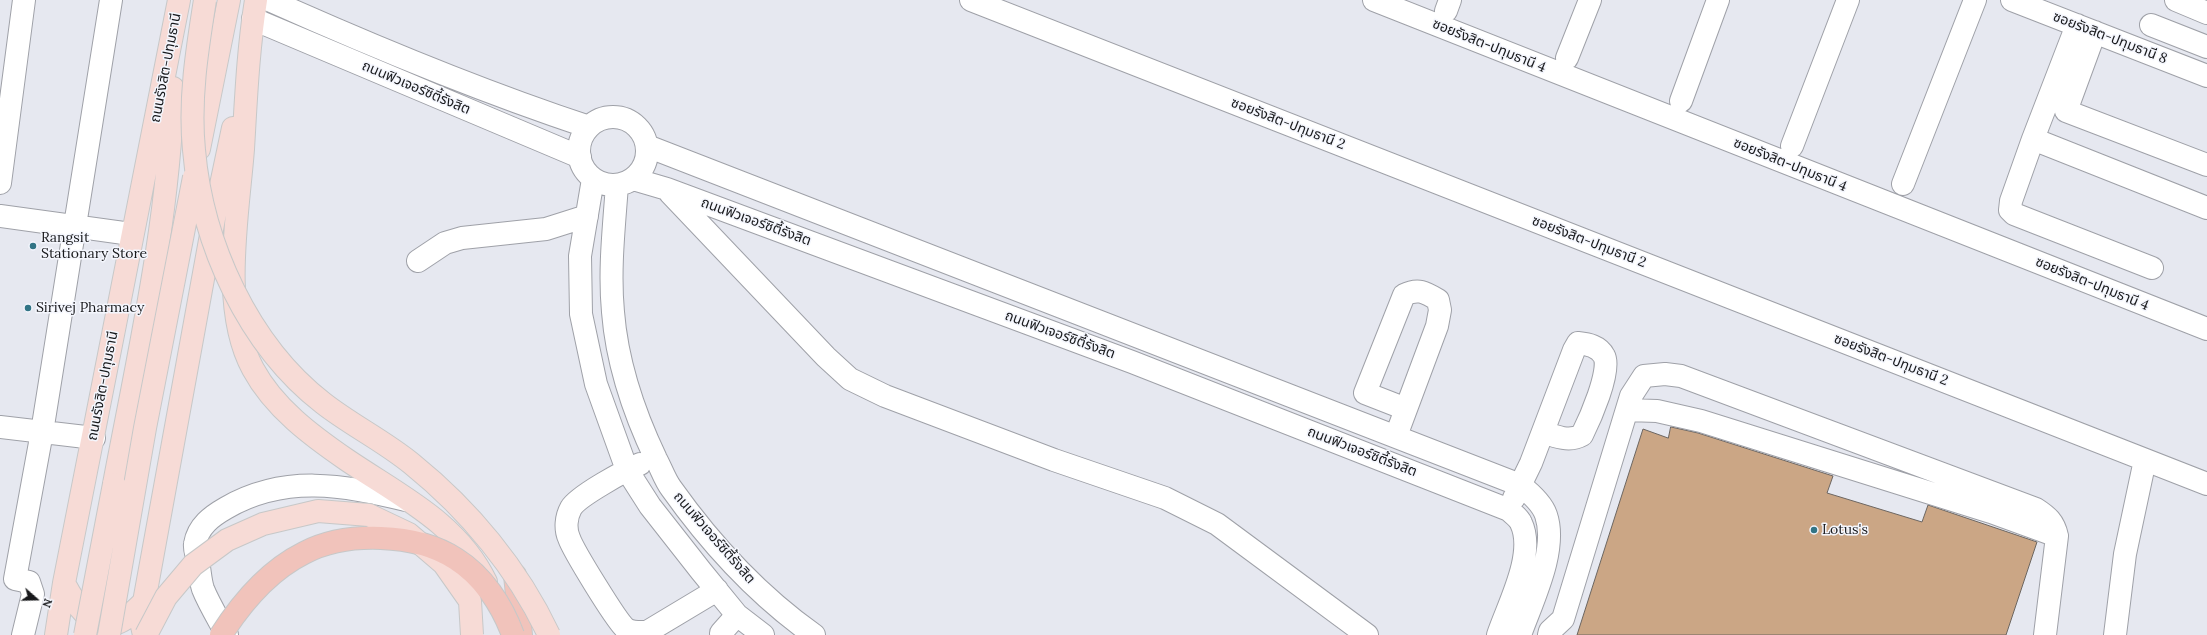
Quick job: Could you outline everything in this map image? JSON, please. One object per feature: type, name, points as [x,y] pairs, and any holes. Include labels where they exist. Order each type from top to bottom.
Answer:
[{"type":"highway","points":[[221,635],[252,591],[280,568],[304,552],[330,543],[358,537],[386,538],[416,543],[455,558],[472,571],[490,591],[507,618],[513,635]]},
{"type":"highway","points":[[515,575],[521,635]]},
{"type":"main road","name":"ถนนรังสิต-ปทุมธานี","points":[[64,583],[94,438],[132,234],[174,32],[179,0]]},
{"type":"main road","points":[[206,0],[194,82],[194,150],[198,184],[215,245],[242,305],[266,342],[297,380],[323,402],[412,463],[461,508],[515,575],[549,635]]},
{"type":"main road","points":[[109,635],[145,428],[229,0]]},
{"type":"main road","points":[[255,10],[249,54],[234,262],[235,306],[242,344],[252,369],[271,396],[294,420],[326,445],[410,500],[450,531],[478,566],[496,609],[503,635]]},
{"type":"main road","points":[[85,635],[162,226],[172,131],[174,32]]},
{"type":"main road","points":[[145,635],[142,626],[144,602],[214,213],[249,54]]},
{"type":"main road","points":[[145,635],[166,597],[192,565],[227,540],[263,524],[318,511],[369,515],[409,534],[444,564],[470,602],[472,635]]},
{"type":"main road","points":[[64,583],[80,610],[87,616],[107,623],[117,623],[125,619],[144,602]]},
{"type":"main road","points":[[44,635],[64,583]]},
{"type":"main road","points":[[56,635],[64,583]]},
{"type":"street","points":[[0,183],[24,0]]},
{"type":"street","points":[[24,635],[33,594],[28,582],[8,579],[42,432],[111,0]]},
{"type":"street","name":"ถนนฟิวเจอร์ซิตี้รังสิต","points":[[269,0],[341,33],[471,86],[589,127]]},
{"type":"street","name":"ซอยรังสิต-ปทุมธานี 2","points":[[972,0],[2207,484]]},
{"type":"street","name":"ซอยรังสิต-ปทุมธานี 4","points":[[1374,0],[2207,329]]},
{"type":"street","points":[[1567,58],[1590,0]]},
{"type":"street","points":[[1681,101],[1718,0]]},
{"type":"street","points":[[1792,146],[1848,0]]},
{"type":"street","points":[[1904,184],[1975,0]]},
{"type":"street","name":"ซอยรังสิต-ปทุมธานี 8","points":[[2012,0],[2207,76]]},
{"type":"street","points":[[2176,0],[2207,13]]},
{"type":"street","name":"ถนนฟิวเจอร์ซิตี้รังสิต","points":[[255,10],[580,157]]},
{"type":"street","points":[[2151,25],[2207,47]]},
{"type":"street","points":[[2086,29],[2034,139],[2011,201],[2010,210],[2014,214],[2152,268]]},
{"type":"street","points":[[2086,29],[2066,111],[2207,165]]},
{"type":"street","points":[[625,182],[644,165],[647,146],[639,129],[624,119],[606,118],[589,127],[583,136],[580,157],[587,173],[593,179],[609,186],[625,182],[667,189]]},
{"type":"street","points":[[2034,139],[2207,208]]},
{"type":"street","name":"ถนนฟิวเจอร์ซิตี้รังสิต","points":[[647,146],[1520,485],[1530,493],[1545,513],[1550,532],[1546,564],[1520,635]]},
{"type":"street","name":"ถนนฟิวเจอร์ซิตี้รังสิต","points":[[593,179],[580,256],[581,314],[596,384],[628,470],[650,506],[738,615],[763,635]]},
{"type":"street","name":"ถนนฟิวเจอร์ซิตี้รังสิต","points":[[625,182],[612,264],[613,312],[622,367],[641,426],[670,487],[713,540],[759,590],[814,635]]},
{"type":"street","name":"ถนนฟิวเจอร์ซิตี้รังสิต","points":[[667,189],[1132,362],[1509,510],[1521,522],[1525,536],[1525,559],[1498,635]]},
{"type":"street","name":"ถนนฟิวเจอร์ซิตี้รังสิต","points":[[667,189],[826,357],[850,379],[885,396],[1054,460],[1165,498],[1217,524],[1367,635]]},
{"type":"street","points":[[0,216],[132,234]]},
{"type":"street","points":[[418,260],[445,243],[462,238],[546,229],[587,216]]},
{"type":"street","points":[[1396,436],[1437,326],[1440,310],[1438,300],[1428,294],[1414,290],[1404,295],[1365,393],[1406,409]]},
{"type":"street","points":[[1132,362],[1142,337]]},
{"type":"street","points":[[1559,630],[1631,396],[1644,376],[1665,374],[1681,376],[2036,509],[2050,519],[2055,527],[2057,536],[2045,635]]},
{"type":"street","points":[[1627,410],[1657,411],[1701,421],[1991,512],[2057,536]]},
{"type":"street","points":[[0,427],[94,438]]},
{"type":"street","points":[[1509,510],[1544,432]]},
{"type":"street","points":[[655,456],[583,497],[572,507],[566,521],[569,538],[615,616],[626,628],[635,632],[647,632],[718,590]]},
{"type":"street","points":[[2116,635],[2126,554],[2145,460]]},
{"type":"street","points":[[227,635],[203,588],[195,544],[200,530],[212,516],[242,499],[268,490],[298,485],[324,485],[368,491],[410,500]]},
{"type":"street","points":[[718,634],[738,615]]},
{"type":"building","name":"Lotus's","points":[[1671,427],[1698,433],[1833,476],[1827,493],[1922,522],[1928,505],[2037,542],[2006,635],[1577,635],[1643,429],[1668,438]]},
{"type":"place","name":"Rangsit Stationary Store","points":[[33,246]]},
{"type":"place","name":"Sirivej Pharmacy","points":[[28,308]]},
{"type":"place","name":"Lotus's","points":[[1814,530]]}]
